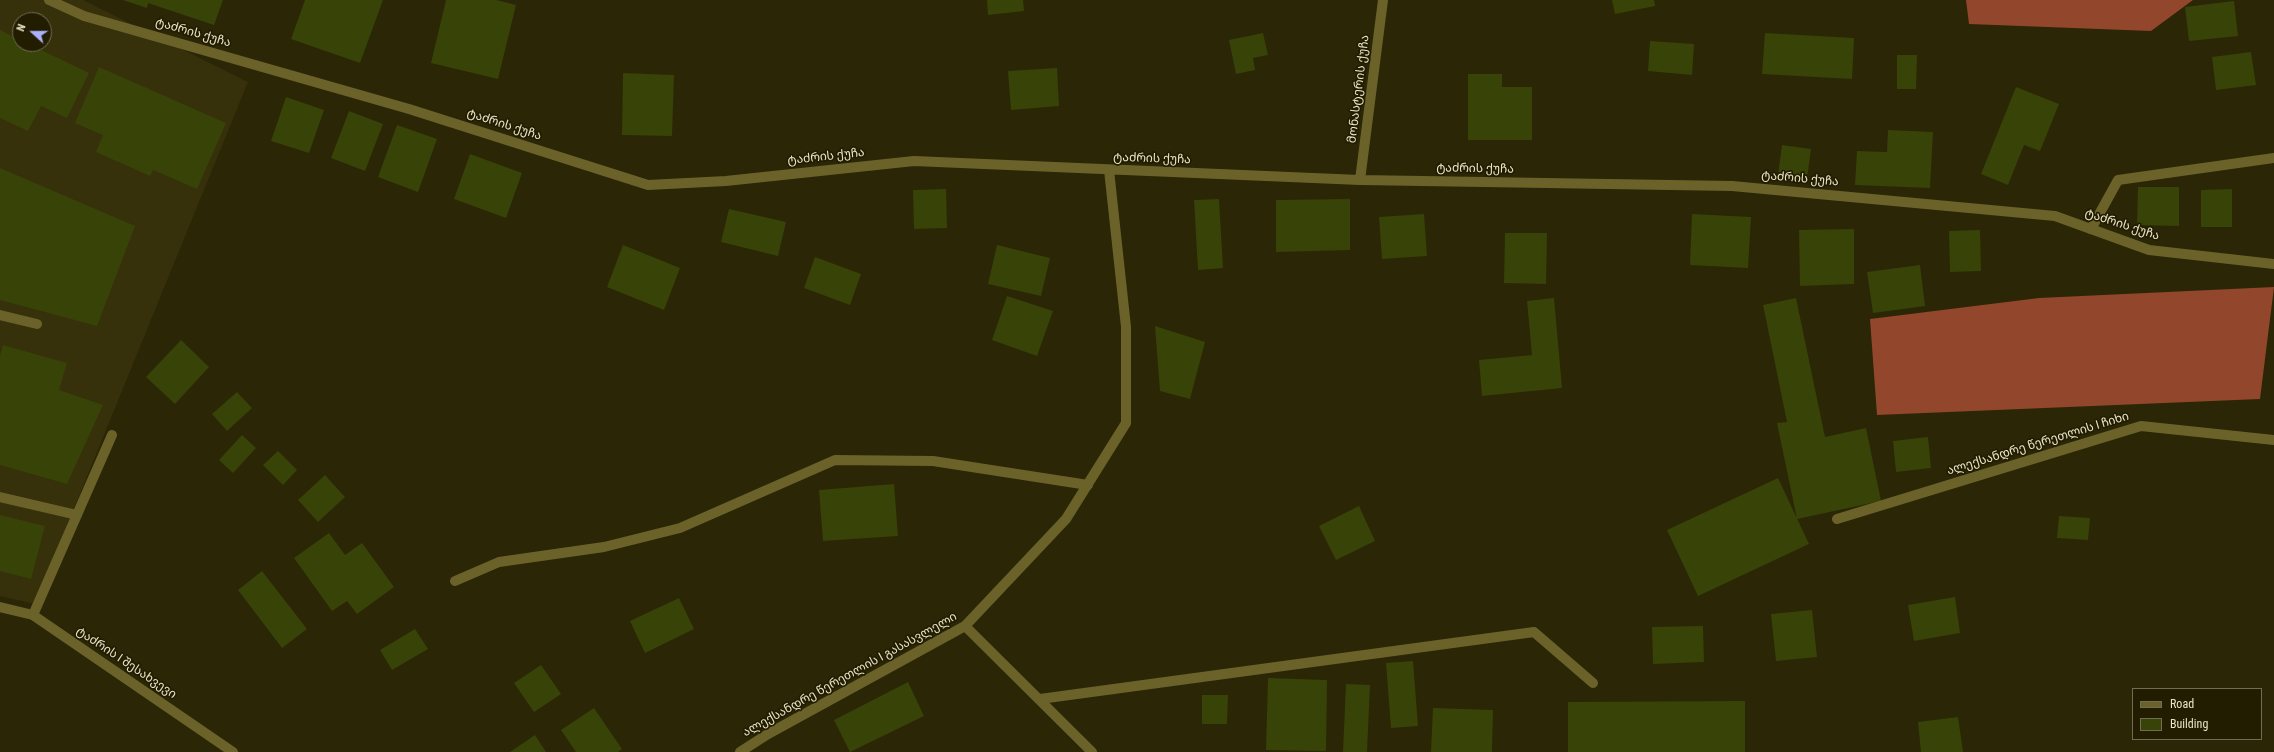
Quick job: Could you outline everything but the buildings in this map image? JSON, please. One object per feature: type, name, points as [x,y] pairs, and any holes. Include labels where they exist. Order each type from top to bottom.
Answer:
[{"type":"street","name":"ტაძრის ქუჩა","points":[[49,0],[84,16],[409,109],[648,185],[726,181],[914,161],[1360,180],[1732,186],[2055,216],[2149,250],[2274,264]]},
{"type":"street","name":"მონასტერის ქუჩა","points":[[1360,180],[1383,0]]},
{"type":"street","points":[[2090,229],[2118,180],[2274,158]]},
{"type":"street","name":"ალექსანდრე წერეთლის I გასასვლელი","points":[[740,752],[768,734],[965,626],[1066,519],[1088,485],[1126,423],[1126,327],[1108,170]]},
{"type":"street","points":[[0,315],[37,324]]},
{"type":"street","name":"ალექსანდრე წერეთლის I ჩიხი","points":[[1837,519],[2141,426],[2274,440]]},
{"type":"street","points":[[33,615],[112,435]]},
{"type":"street","points":[[455,581],[499,562],[604,547],[680,528],[835,460],[933,461],[1088,485]]},
{"type":"street","points":[[0,497],[77,516]]},
{"type":"street","name":"ტაძრის I შესახვევი","points":[[0,607],[33,615],[233,752]]},
{"type":"street","points":[[965,626],[1092,752]]},
{"type":"street","points":[[1040,699],[1534,632],[1593,683]]},
{"type":"shaded area","points":[[0,0],[83,0],[248,82],[35,604],[0,596]]},
{"type":"shaded area","points":[[1966,0],[2193,0],[2151,31],[1969,24]]},
{"type":"shaded area","points":[[2274,287],[2260,399],[1877,415],[1870,319],[2039,298]]}]
